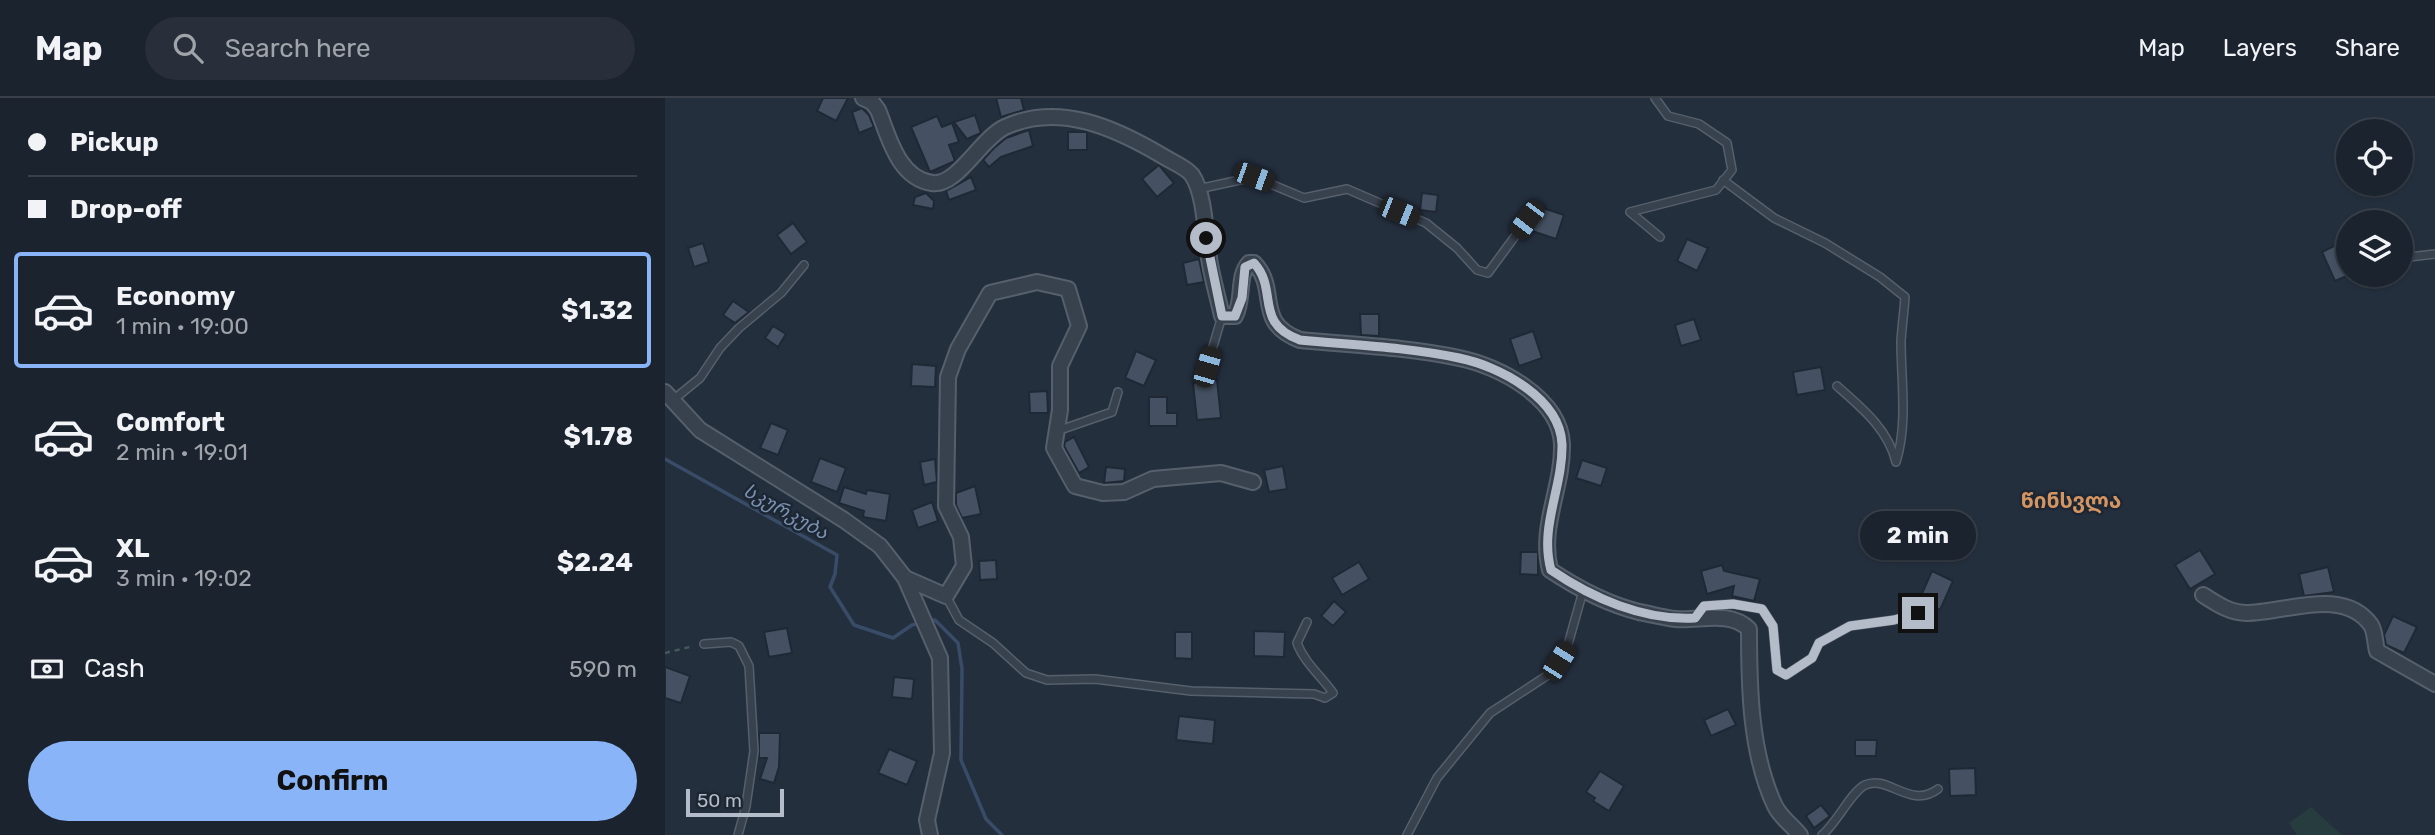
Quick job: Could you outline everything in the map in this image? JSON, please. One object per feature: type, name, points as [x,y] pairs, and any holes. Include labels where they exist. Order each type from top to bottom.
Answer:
[{"type":"street","points":[[863,98],[878,110],[902,166],[918,180],[935,184],[952,179],[982,143],[1005,127],[1062,116],[1083,119],[1132,138],[1191,173],[1198,189],[1222,316],[1235,316],[1242,298],[1245,267],[1254,263],[1259,269],[1277,328],[1286,335],[1300,340],[1460,358],[1516,379],[1547,407],[1560,432],[1562,448],[1546,536],[1546,553],[1551,570],[1583,591],[1635,611],[1676,619],[1716,618],[1741,621],[1749,629],[1754,723],[1765,778],[1776,808],[1800,835]]},
{"type":"street","points":[[905,578],[946,596],[964,566],[961,537],[946,506],[948,377],[958,349],[990,293],[1037,282],[1068,289],[1079,326],[1060,366],[1060,410],[1054,448],[1075,485],[1094,490],[1123,492],[1153,479],[1221,473],[1253,482]]},
{"type":"street","points":[[669,396],[701,430],[844,520],[880,546],[905,578],[940,659],[941,753],[927,820],[930,835]]},
{"type":"street","points":[[2203,596],[2231,611],[2239,612],[2332,604],[2357,612],[2372,626],[2377,651],[2435,684]]},
{"type":"lane","points":[[1655,98],[1668,116],[1699,124],[1727,143],[1732,170],[1716,190],[1630,212],[1660,237]]},
{"type":"lane","points":[[1198,189],[1254,177],[1304,198],[1347,189],[1426,223],[1457,248],[1478,270],[1488,273],[1527,220]]},
{"type":"lane","points":[[1723,180],[1774,218],[1825,243],[1880,277],[1905,297],[1901,339],[1903,396],[1900,450],[1896,463],[1893,449],[1872,417],[1837,386]]},
{"type":"lane","points":[[2413,257],[2435,254]]},
{"type":"lane","points":[[669,396],[700,378],[720,348],[739,328],[781,293],[804,265]]},
{"type":"lane","points":[[1207,367],[1222,316]]},
{"type":"lane","points":[[1056,431],[1112,412],[1118,392]]},
{"type":"lane","points":[[1407,835],[1437,778],[1490,713],[1551,673],[1567,648],[1583,591]]},
{"type":"lane","points":[[946,596],[960,620],[993,643],[1026,673],[1047,680],[1095,679],[1191,691],[1314,694],[1325,698],[1333,693],[1316,670],[1302,658],[1297,643],[1307,622]]},
{"type":"lane","points":[[1695,618],[1704,606],[1733,604],[1762,609],[1773,626],[1777,670],[1786,675],[1812,658],[1819,643],[1850,626],[1894,620],[1918,613]]},
{"type":"lane","points":[[704,644],[731,642],[739,646],[748,666],[754,751],[750,786],[738,835]]},
{"type":"lane","points":[[1822,835],[1834,825],[1863,786],[1872,783],[1916,797],[1928,796],[1938,789]]},
{"type":"path","points":[[665,653],[704,644]]},
{"type":"green space","points":[[2311,807],[2342,835],[2297,835],[2289,823]]},
{"type":"building","points":[[823,98],[848,98],[836,121],[817,111]]},
{"type":"building","points":[[996,98],[1021,98],[1024,110],[1001,117]]},
{"type":"building","points":[[862,108],[869,115],[874,127],[859,133],[852,112]]},
{"type":"building","points":[[975,115],[981,133],[967,139],[954,122]]},
{"type":"building","points":[[937,116],[942,127],[952,123],[959,142],[949,145],[955,161],[930,172],[911,127]]},
{"type":"building","points":[[1029,130],[1033,146],[1001,157],[989,167],[983,160],[1006,138]]},
{"type":"building","points":[[1068,132],[1087,132],[1087,150],[1068,150]]},
{"type":"building","points":[[1159,165],[1174,183],[1157,197],[1142,179]]},
{"type":"building","points":[[971,177],[976,190],[949,200],[946,191]]},
{"type":"building","points":[[926,193],[934,201],[933,209],[913,205],[915,197]]},
{"type":"building","points":[[1422,193],[1438,195],[1436,212],[1420,210]]},
{"type":"building","points":[[1540,207],[1564,215],[1556,239],[1532,231]]},
{"type":"building","points":[[793,223],[807,242],[791,254],[777,235]]},
{"type":"building","points":[[1687,239],[1708,248],[1697,271],[1677,261]]},
{"type":"building","points":[[703,243],[709,262],[694,267],[688,248]]},
{"type":"building","points":[[2336,245],[2336,281],[2335,281],[2322,252]]},
{"type":"building","points":[[1199,259],[1204,282],[1187,285],[1183,263]]},
{"type":"building","points":[[733,301],[749,312],[735,323],[723,315]]},
{"type":"building","points":[[1360,314],[1379,314],[1379,336],[1361,335]]},
{"type":"building","points":[[1694,319],[1701,340],[1681,346],[1675,325]]},
{"type":"building","points":[[773,326],[786,334],[778,347],[765,338]]},
{"type":"building","points":[[1533,331],[1542,358],[1519,366],[1510,339]]},
{"type":"building","points":[[1136,351],[1156,360],[1144,386],[1125,378]]},
{"type":"building","points":[[912,364],[936,366],[935,387],[911,386]]},
{"type":"building","points":[[1821,367],[1825,390],[1797,395],[1793,372]]},
{"type":"building","points":[[1217,380],[1221,418],[1197,420],[1193,383]]},
{"type":"building","points":[[1047,391],[1048,413],[1030,413],[1029,392]]},
{"type":"building","points":[[1149,397],[1167,397],[1167,413],[1177,413],[1177,426],[1149,426]]},
{"type":"building","points":[[771,423],[788,430],[778,455],[760,448]]},
{"type":"building","points":[[1074,437],[1089,467],[1079,473],[1064,446],[1065,442]]},
{"type":"building","points":[[820,458],[846,468],[837,492],[811,482]]},
{"type":"building","points":[[935,459],[937,482],[924,485],[920,462]]},
{"type":"building","points":[[1582,460],[1607,468],[1601,486],[1576,478]]},
{"type":"building","points":[[1283,466],[1287,489],[1269,492],[1264,470]]},
{"type":"building","points":[[1106,467],[1125,469],[1124,481],[1104,483]]},
{"type":"building","points":[[975,486],[981,514],[962,518],[956,505],[956,493]]},
{"type":"building","points":[[844,487],[866,494],[867,490],[890,494],[886,521],[863,517],[864,511],[839,503]]},
{"type":"building","points":[[932,502],[938,521],[918,528],[912,510]]},
{"type":"building","points":[[2200,550],[2215,574],[2190,589],[2175,565]]},
{"type":"building","points":[[1521,552],[1538,552],[1538,575],[1520,574]]},
{"type":"building","points":[[996,560],[997,579],[980,580],[979,561]]},
{"type":"building","points":[[1359,562],[1369,579],[1342,595],[1332,578]]},
{"type":"building","points":[[1722,565],[1724,571],[1760,579],[1754,601],[1732,596],[1734,586],[1707,594],[1701,571]]},
{"type":"building","points":[[2328,567],[2334,592],[2304,596],[2299,574]]},
{"type":"building","points":[[1932,571],[1953,581],[1940,610],[1919,600]]},
{"type":"building","points":[[1334,601],[1346,612],[1333,626],[1321,616]]},
{"type":"building","points":[[2393,616],[2417,627],[2404,653],[2386,645],[2384,635]]},
{"type":"building","points":[[787,628],[792,653],[769,657],[764,632]]},
{"type":"building","points":[[1254,631],[1285,632],[1284,657],[1254,656]]},
{"type":"building","points":[[1175,632],[1192,632],[1192,659],[1175,658]]},
{"type":"building","points":[[665,667],[690,676],[681,703],[665,698]]},
{"type":"building","points":[[894,677],[914,679],[912,699],[892,697]]},
{"type":"building","points":[[1728,709],[1736,725],[1711,736],[1704,720]]},
{"type":"building","points":[[1179,716],[1215,720],[1213,744],[1176,740]]},
{"type":"building","points":[[759,733],[780,733],[779,767],[774,783],[760,779],[767,758],[759,758]]},
{"type":"building","points":[[1855,740],[1877,740],[1876,756],[1855,756]]},
{"type":"building","points":[[889,749],[917,761],[907,785],[878,773]]},
{"type":"building","points":[[1975,768],[1976,795],[1950,796],[1949,769]]},
{"type":"building","points":[[1600,771],[1624,786],[1609,811],[1593,801],[1595,798],[1586,792]]},
{"type":"building","points":[[1821,805],[1830,816],[1814,828],[1806,816]]},
{"type":"waterway","name":"სკურკუბა","points":[[665,459],[837,555],[835,574],[830,587],[854,625],[893,638],[912,625],[921,623]]},
{"type":"waterway","name":"სკურკუბა","points":[[929,621],[935,620],[958,643],[962,669],[961,760],[986,819],[1002,835]]},
{"type":"district","name":"წინსვლა","points":[[2071,501]]},
{"type":"route","points":[[1206,238],[1222,316],[1235,316],[1239,310],[1245,267],[1254,263],[1259,269],[1277,328],[1286,335],[1300,340],[1460,358],[1516,379],[1547,407],[1560,432],[1562,448],[1546,536],[1546,553],[1551,570],[1583,591],[1635,611],[1676,619],[1695,618],[1704,606],[1733,604],[1762,609],[1773,626],[1773,653],[1777,670],[1786,675],[1812,658],[1819,643],[1850,626],[1894,620],[1918,613]]}]
